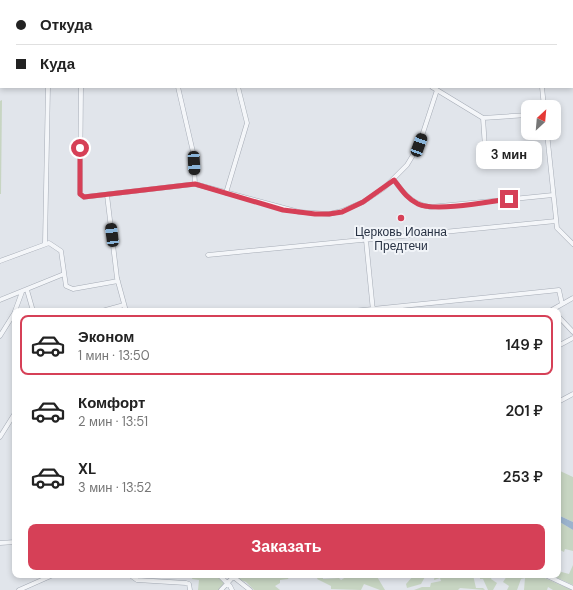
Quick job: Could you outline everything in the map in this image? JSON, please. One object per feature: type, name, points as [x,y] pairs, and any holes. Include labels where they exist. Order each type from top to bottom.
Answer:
[{"type":"street","points":[[45,243],[48,88]]},
{"type":"street","points":[[81,88],[80,194],[84,197],[195,184],[283,210],[315,214],[342,212],[363,202],[394,180],[407,165],[419,145],[438,90]]},
{"type":"street","points":[[178,88],[193,152],[195,184]]},
{"type":"street","points":[[226,193],[247,123],[238,88]]},
{"type":"street","points":[[434,88],[483,118],[521,115]]},
{"type":"street","points":[[542,88],[543,100]]},
{"type":"street","points":[[483,118],[486,162]]},
{"type":"street","points":[[548,140],[557,228],[573,244]]},
{"type":"street","points":[[394,180],[408,198],[418,204],[430,207],[553,195]]},
{"type":"street","points":[[107,195],[118,281],[125,308]]},
{"type":"street","points":[[208,255],[556,221]]},
{"type":"street","points":[[366,240],[373,308]]},
{"type":"street","points":[[0,261],[45,243],[54,245],[61,251],[66,286],[73,289],[118,281]]},
{"type":"street","points":[[0,300],[64,274]]},
{"type":"street","points":[[392,308],[559,290],[562,304]]},
{"type":"street","points":[[24,291],[32,308]]},
{"type":"street","points":[[16,308],[24,291]]},
{"type":"street","points":[[556,308],[573,298]]},
{"type":"street","points":[[113,308],[124,305]]},
{"type":"street","points":[[0,336],[12,316]]},
{"type":"street","points":[[561,319],[573,332]]},
{"type":"street","points":[[561,344],[573,338]]},
{"type":"street","points":[[561,400],[573,394]]},
{"type":"street","points":[[0,437],[12,418]]},
{"type":"street","points":[[0,543],[12,542]]},
{"type":"street","points":[[19,590],[46,578]]},
{"type":"street","points":[[134,578],[137,580],[186,583],[189,584],[190,590]]},
{"type":"street","points":[[222,578],[228,583],[232,590]]},
{"type":"street","points":[[221,590],[232,578]]},
{"type":"street","points":[[235,578],[250,590]]},
{"type":"street","points":[[551,578],[573,588]]},
{"type":"green space","points":[[2,100],[1,194],[0,194],[0,101]]},
{"type":"green space","points":[[561,471],[573,477],[573,522],[561,516]]},
{"type":"green space","points":[[561,523],[573,530],[573,551],[565,549],[564,552],[561,550]]},
{"type":"green space","points":[[573,565],[573,585],[557,578],[561,578],[561,572],[569,574]]},
{"type":"green space","points":[[220,578],[224,583],[219,590],[198,590],[199,580],[192,579]]},
{"type":"green space","points":[[288,578],[280,580],[280,583],[275,586],[280,590],[254,590],[246,582],[238,579]]},
{"type":"green space","points":[[339,578],[341,580],[344,578],[378,578],[385,590],[380,590],[364,584],[361,590],[331,589],[331,586],[317,579]]},
{"type":"green space","points":[[411,578],[424,578],[421,584],[407,588],[406,584]]},
{"type":"green space","points":[[440,578],[474,578],[476,588],[483,588],[485,590],[460,588],[458,590],[414,590],[422,587],[430,587],[431,583],[441,581]]},
{"type":"green space","points":[[492,578],[497,583],[493,590],[488,590],[483,579],[480,579]]},
{"type":"green space","points":[[506,578],[525,578],[521,579],[517,590],[507,590],[509,586],[503,582]]},
{"type":"green space","points":[[525,578],[545,578],[572,590],[553,590],[548,587],[547,590],[524,590]]},
{"type":"water","points":[[561,516],[573,522],[573,530],[561,523]]},
{"type":"place","name":"Церковь Иоанна Предтечи","points":[[401,218]]},
{"type":"route","points":[[80,148],[80,194],[84,197],[195,184],[283,210],[315,214],[329,214],[342,212],[363,202],[392,183],[394,180],[408,198],[423,206],[436,207],[509,199]]}]
